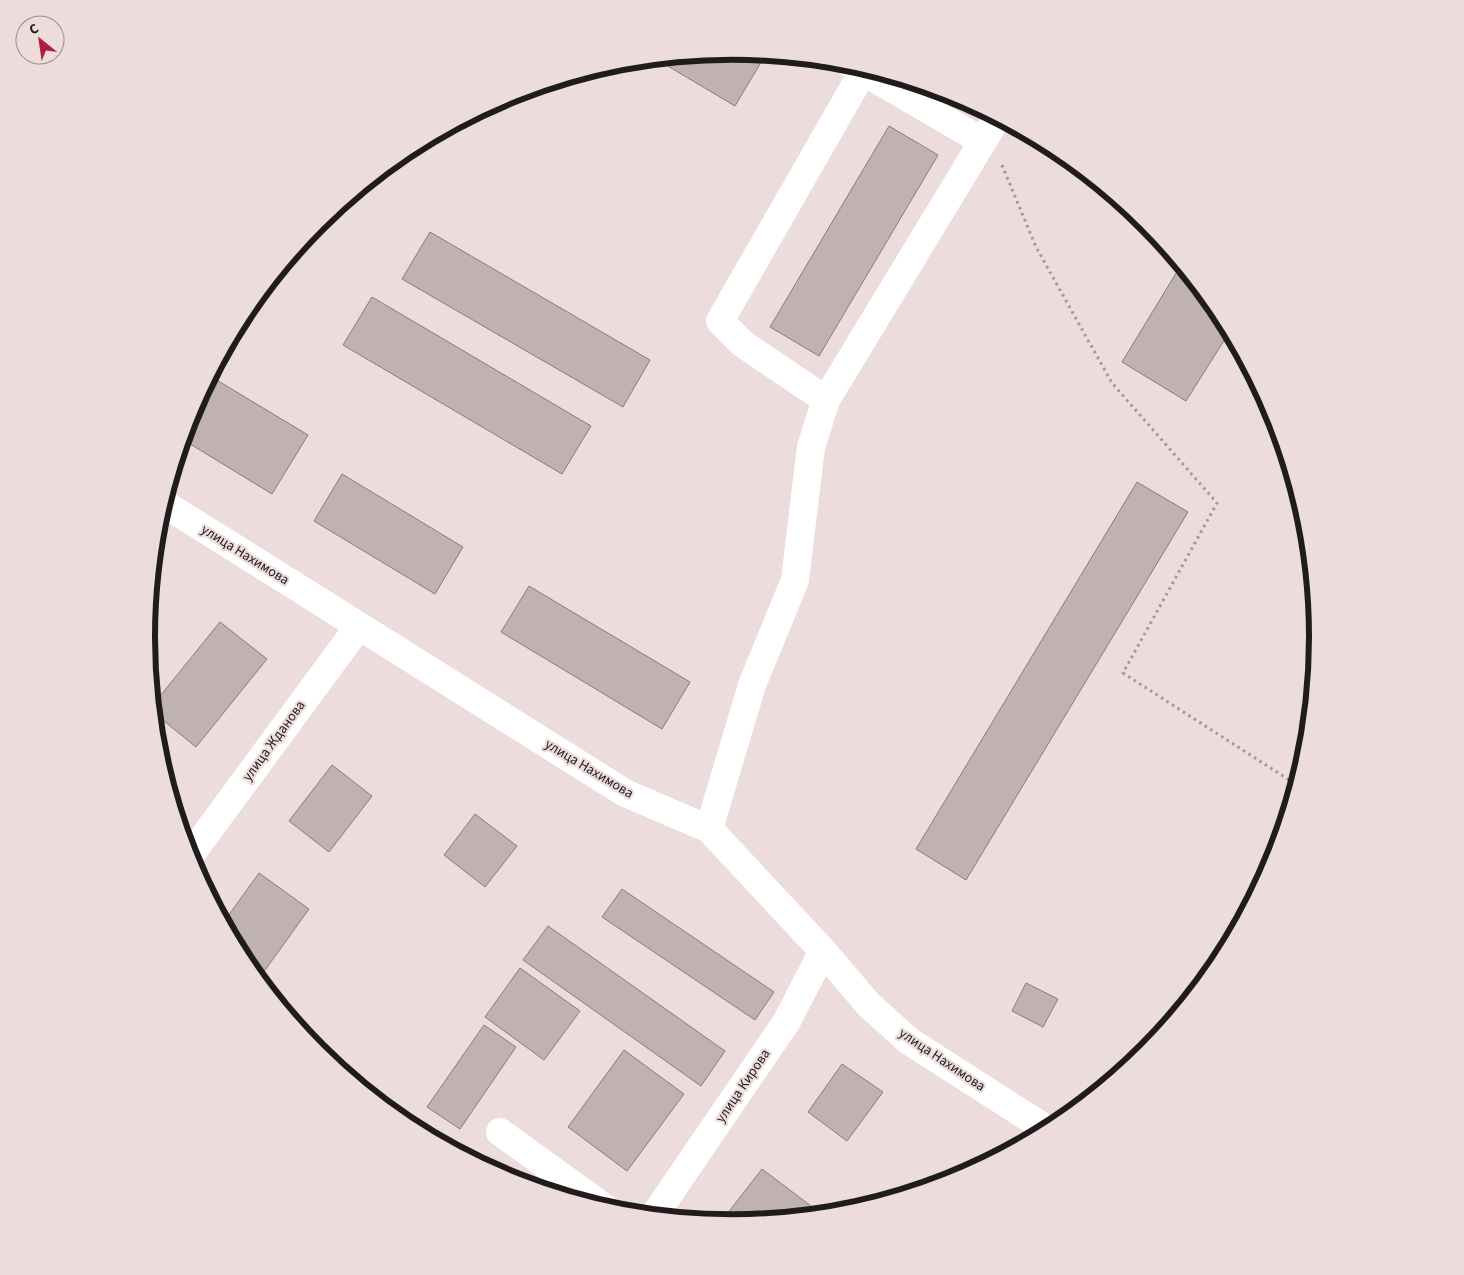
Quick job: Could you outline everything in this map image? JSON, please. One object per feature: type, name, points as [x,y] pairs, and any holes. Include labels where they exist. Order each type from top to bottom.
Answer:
[{"type":"street","points":[[826,400],[743,344],[720,321],[857,74]]},
{"type":"street","points":[[879,79],[982,142]]},
{"type":"street","points":[[709,829],[752,685],[795,580],[811,447],[826,400],[994,123]]},
{"type":"street","name":"улица Нахимова","points":[[170,507],[625,793],[709,829],[823,951],[869,1005],[909,1041],[1041,1126]]},
{"type":"street","name":"улица Жданова","points":[[195,849],[359,626]]},
{"type":"street","name":"улица Кирова","points":[[658,1210],[787,1021],[823,951]]},
{"type":"street","points":[[500,1132],[589,1197]]},
{"type":"path","points":[[982,142],[1004,167],[1036,247],[1112,383],[1217,502],[1124,672],[1291,781]]},
{"type":"building","points":[[694,61],[762,61],[735,106],[665,64]]},
{"type":"building","points":[[889,126],[938,155],[819,356],[770,327]]},
{"type":"building","points":[[430,232],[650,360],[623,407],[402,279]]},
{"type":"building","points":[[1177,271],[1225,338],[1186,401],[1122,362]]},
{"type":"building","points":[[372,297],[591,426],[562,474],[343,345]]},
{"type":"building","points":[[215,379],[308,435],[272,494],[188,443]]},
{"type":"building","points":[[342,474],[463,547],[435,594],[314,521]]},
{"type":"building","points":[[1137,482],[1188,512],[966,880],[916,849]]},
{"type":"building","points":[[529,586],[690,682],[662,729],[501,632]]},
{"type":"building","points":[[220,622],[267,659],[196,747],[160,718],[158,699]]},
{"type":"building","points":[[332,765],[372,796],[329,852],[289,821]]},
{"type":"building","points":[[475,814],[517,846],[485,887],[444,855]]},
{"type":"building","points":[[259,873],[309,909],[263,973],[227,917]]},
{"type":"building","points":[[622,889],[774,992],[755,1020],[602,917]]},
{"type":"building","points":[[548,926],[725,1051],[701,1086],[523,960]]},
{"type":"building","points":[[520,968],[580,1011],[544,1060],[485,1017]]},
{"type":"building","points":[[1026,983],[1058,999],[1043,1027],[1012,1011]]},
{"type":"building","points":[[484,1025],[516,1047],[460,1129],[427,1107]]},
{"type":"building","points":[[624,1050],[684,1094],[627,1171],[568,1127]]},
{"type":"building","points":[[842,1064],[883,1092],[847,1141],[808,1112]]},
{"type":"building","points":[[762,1169],[811,1206],[808,1210],[770,1214],[726,1215]]}]
